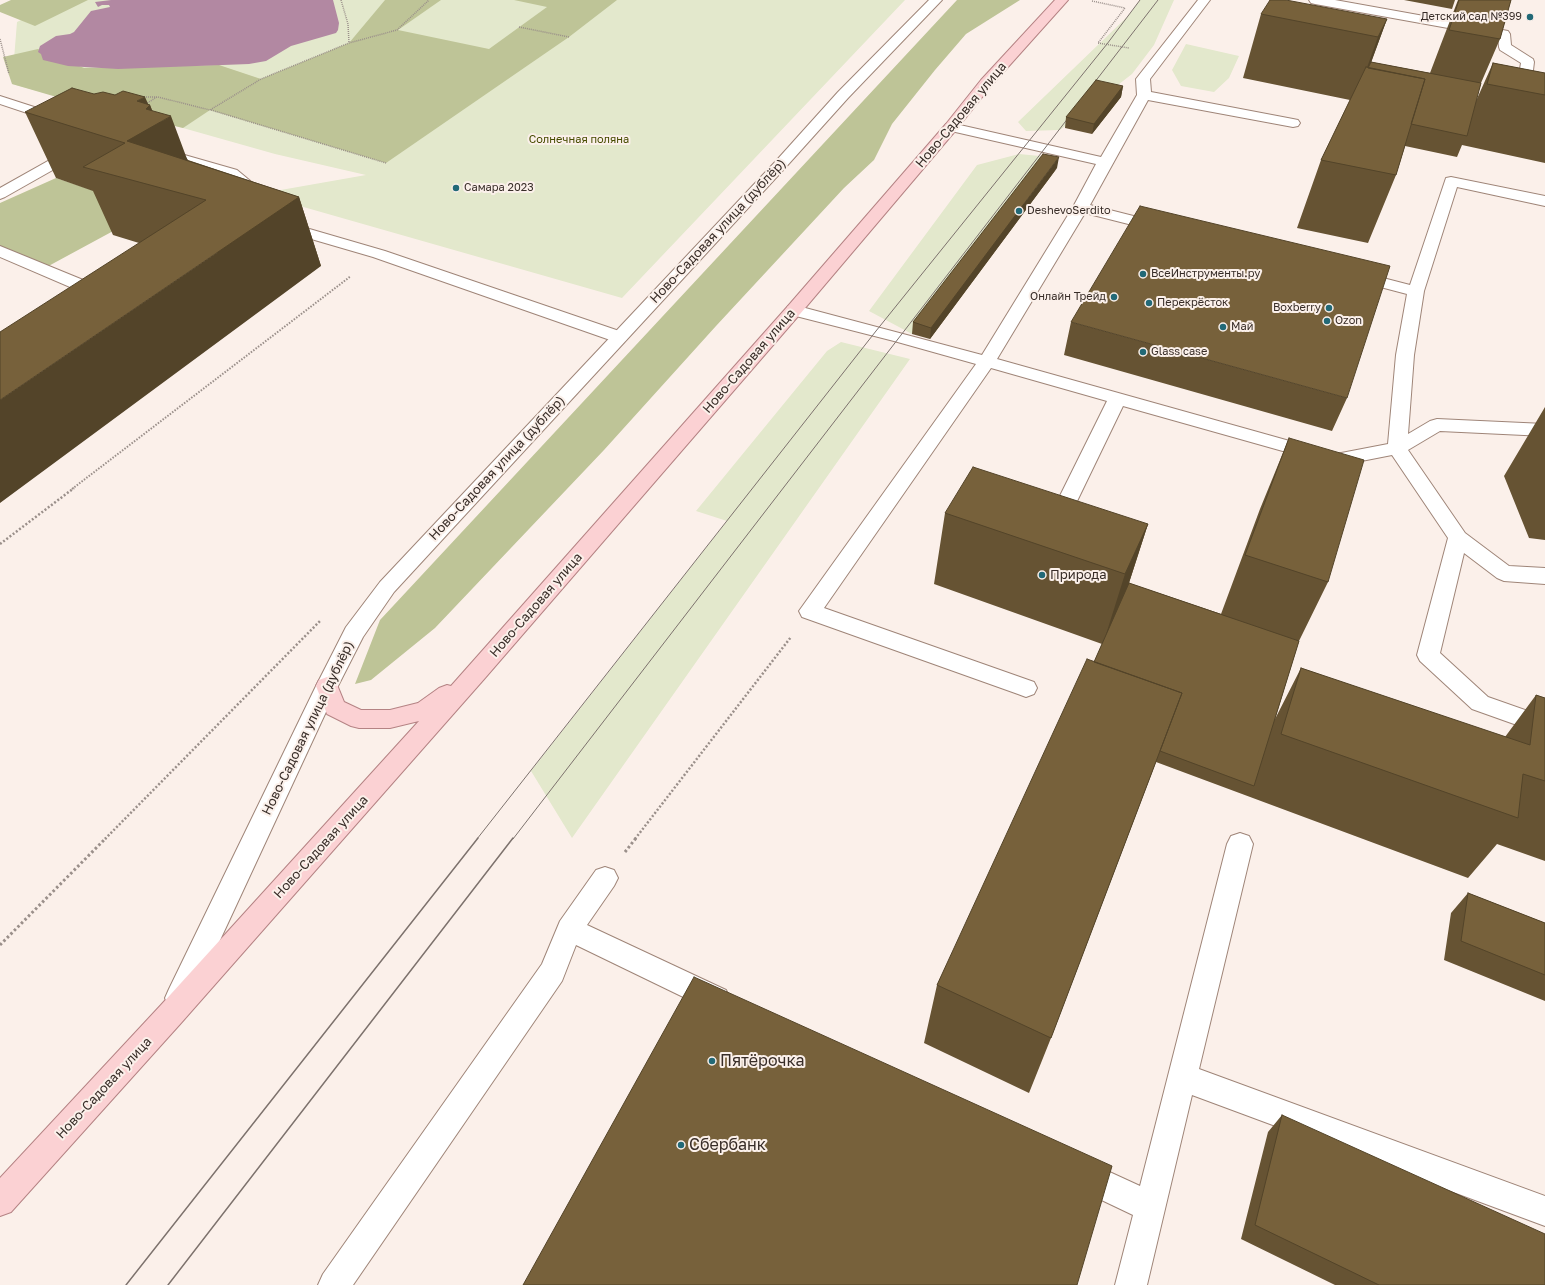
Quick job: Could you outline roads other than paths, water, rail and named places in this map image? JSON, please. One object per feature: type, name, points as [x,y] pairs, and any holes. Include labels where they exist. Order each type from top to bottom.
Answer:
[{"type":"main road","name":"Ново-Садовая улица","points":[[0,1201],[171,1014],[477,672],[794,310],[951,127],[986,83],[1062,0]]},
{"type":"main road","points":[[327,686],[335,708],[359,719],[390,719],[425,710],[477,672]]},
{"type":"street","name":"Ново-Садовая улица (дублёр)","points":[[171,1014],[327,686],[354,634],[387,587],[780,165],[843,95],[936,0]]},
{"type":"street","points":[[1026,688],[810,611],[987,361],[1081,207],[1144,95],[1143,79],[1204,0]]},
{"type":"street","points":[[1315,0],[1504,34],[1505,47],[1528,62],[1524,87],[1534,104],[1545,108]]},
{"type":"street","points":[[1479,30],[1488,0]]},
{"type":"street","points":[[1325,17],[1332,3]]},
{"type":"street","points":[[1144,95],[1293,123]]},
{"type":"street","points":[[0,100],[68,123]]},
{"type":"street","points":[[951,127],[1105,162]]},
{"type":"street","points":[[0,194],[90,143]]},
{"type":"street","points":[[149,148],[232,172],[258,194],[253,212]]},
{"type":"street","points":[[1545,201],[1451,181],[1416,290],[1405,355],[1397,448],[1458,538],[1504,574],[1545,576]]},
{"type":"street","points":[[1081,207],[1173,230]]},
{"type":"street","points":[[266,222],[379,254],[619,337]]},
{"type":"street","points":[[0,251],[116,300]]},
{"type":"street","points":[[1340,272],[1416,290]]},
{"type":"street","points":[[794,310],[987,361],[1336,460],[1397,448],[1437,425],[1545,430]]},
{"type":"street","points":[[1056,524],[1117,399]]},
{"type":"street","points":[[1458,538],[1428,656],[1480,703],[1545,726]]},
{"type":"street","points":[[1131,1285],[1240,844]]},
{"type":"street","points":[[334,1285],[552,972],[569,929],[605,878]]},
{"type":"street","points":[[569,929],[742,1011]]},
{"type":"street","points":[[1182,1078],[1545,1211]]},
{"type":"street","points":[[1057,1162],[1150,1207]]},
{"type":"tram line","points":[[477,839],[876,331],[1107,44],[1140,0]]},
{"type":"tram line","points":[[1081,100],[1158,0]]},
{"type":"tram line","points":[[513,839],[1072,113]]},
{"type":"tram line","points":[[126,1285],[478,838]]},
{"type":"tram line","points":[[168,1285],[513,838]]},
{"type":"place","name":"Детский сад №399","points":[[1530,17]]},
{"type":"place","name":"Самара 2023","points":[[456,188]]},
{"type":"place","name":"DeshevoSerdito","points":[[1019,211]]},
{"type":"place","name":"ВсеИнструменты.ру","points":[[1143,274]]},
{"type":"place","name":"Онлайн Трейд","points":[[1114,297]]},
{"type":"place","name":"Перекрёсток","points":[[1149,303]]},
{"type":"place","name":"Boxberry","points":[[1329,308]]},
{"type":"place","name":"Ozon","points":[[1327,321]]},
{"type":"place","name":"Май","points":[[1223,327]]},
{"type":"place","name":"Glass case","points":[[1143,352]]},
{"type":"place","name":"Природа","points":[[1042,575]]},
{"type":"place","name":"Пятёрочка","points":[[712,1061]]},
{"type":"place","name":"Сбербанк","points":[[681,1145]]},
{"type":"park label","name":"Солнечная поляна","points":[[579,140]]}]
